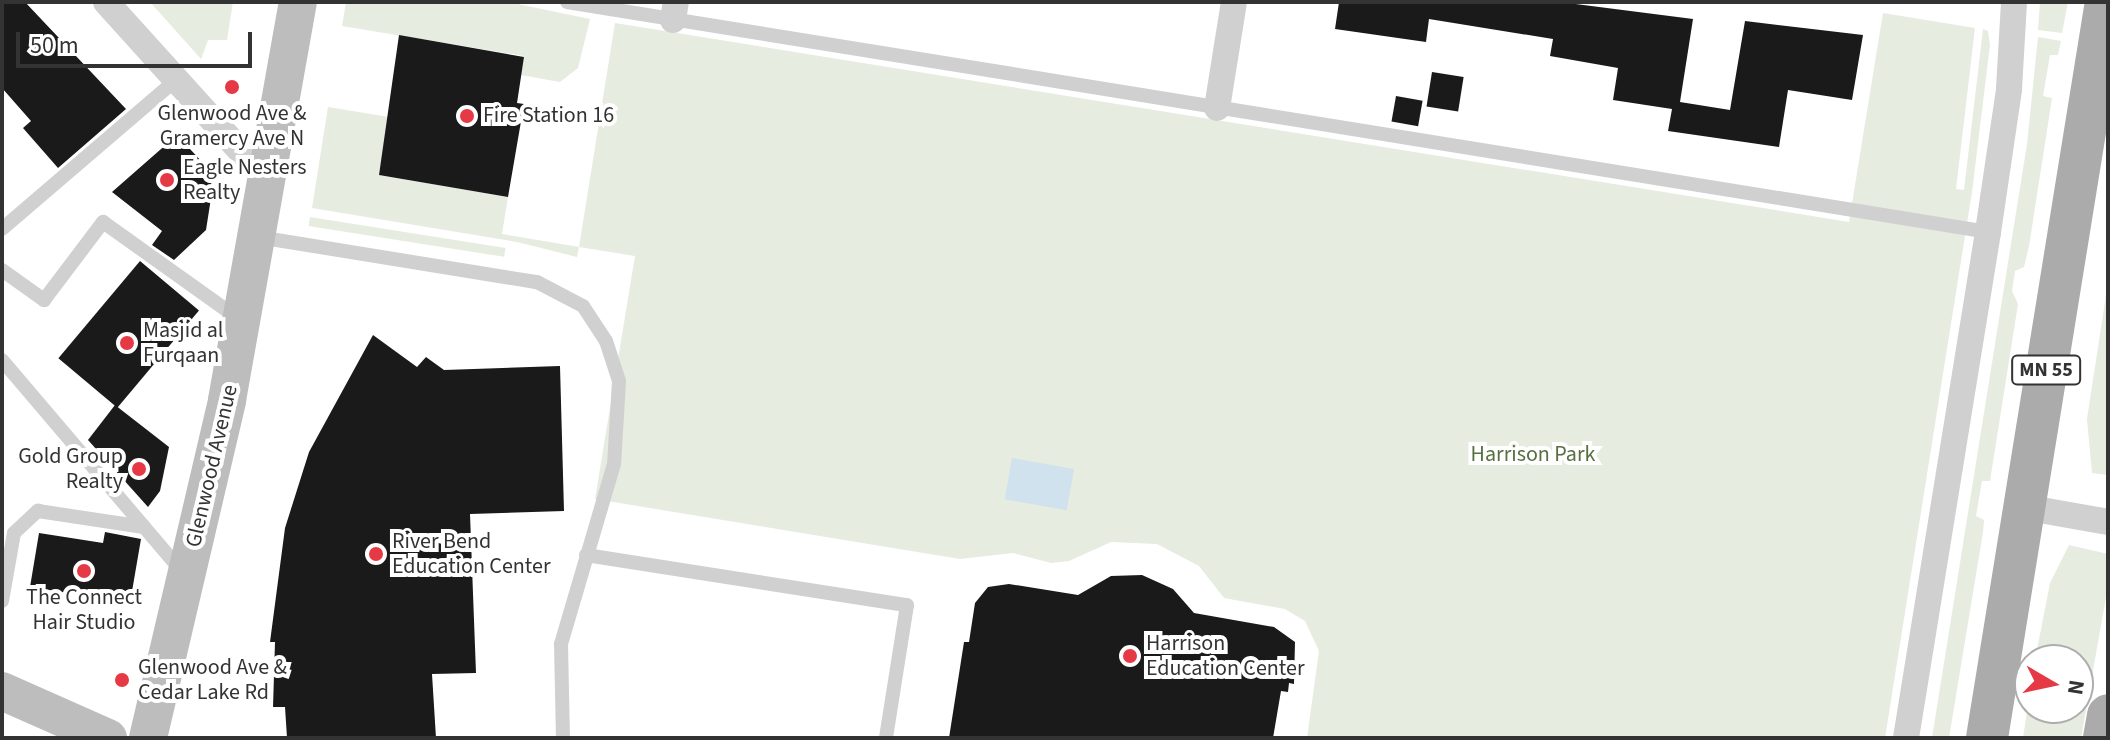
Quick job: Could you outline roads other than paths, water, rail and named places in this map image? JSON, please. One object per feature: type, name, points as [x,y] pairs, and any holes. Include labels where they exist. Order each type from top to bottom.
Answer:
[{"type":"main road","name":"MN 55","points":[[1987,738],[2106,2]]},
{"type":"main road","points":[[2104,738],[2108,715]]},
{"type":"street","points":[[106,2],[267,180]]},
{"type":"street","name":"Glenwood Avenue","points":[[148,738],[242,321],[298,2]]},
{"type":"street","points":[[1217,108],[1234,2]]},
{"type":"street","points":[[1906,738],[2009,89],[2014,2]]},
{"type":"street","points":[[2024,507],[2108,522]]},
{"type":"street","points":[[2,691],[108,738]]},
{"type":"lane","points":[[567,2],[674,11],[1217,108],[1988,232]]},
{"type":"lane","points":[[2,229],[176,80]]},
{"type":"lane","points":[[2,270],[44,300],[103,222],[242,321]]},
{"type":"lane","points":[[257,237],[537,282],[583,306],[606,341],[619,381],[610,492],[586,555],[561,644],[563,738]]},
{"type":"lane","points":[[2,360],[186,577]]},
{"type":"lane","points":[[2,601],[14,533],[38,511],[144,527]]},
{"type":"lane","points":[[586,555],[907,605],[886,738]]},
{"type":"water","points":[[1012,458],[1074,469],[1067,510],[1005,499]]},
{"type":"place","name":"Glenwood Ave & Gramercy Ave N","points":[[232,87]]},
{"type":"place","name":"Fire Station 16","points":[[467,116]]},
{"type":"place","name":"Eagle Nesters Realty","points":[[167,180]]},
{"type":"place","name":"Masjid al Furqaan","points":[[127,343]]},
{"type":"place","name":"Gold Group Realty","points":[[139,469]]},
{"type":"place","name":"River Bend Education Center","points":[[376,554]]},
{"type":"place","name":"The Connect Hair Studio","points":[[84,571]]},
{"type":"place","name":"Harrison Education Center","points":[[1130,656]]},
{"type":"place","name":"Glenwood Ave & Cedar Lake Rd","points":[[122,680]]},
{"type":"park label","name":"Harrison Park","points":[[1533,455]]}]
